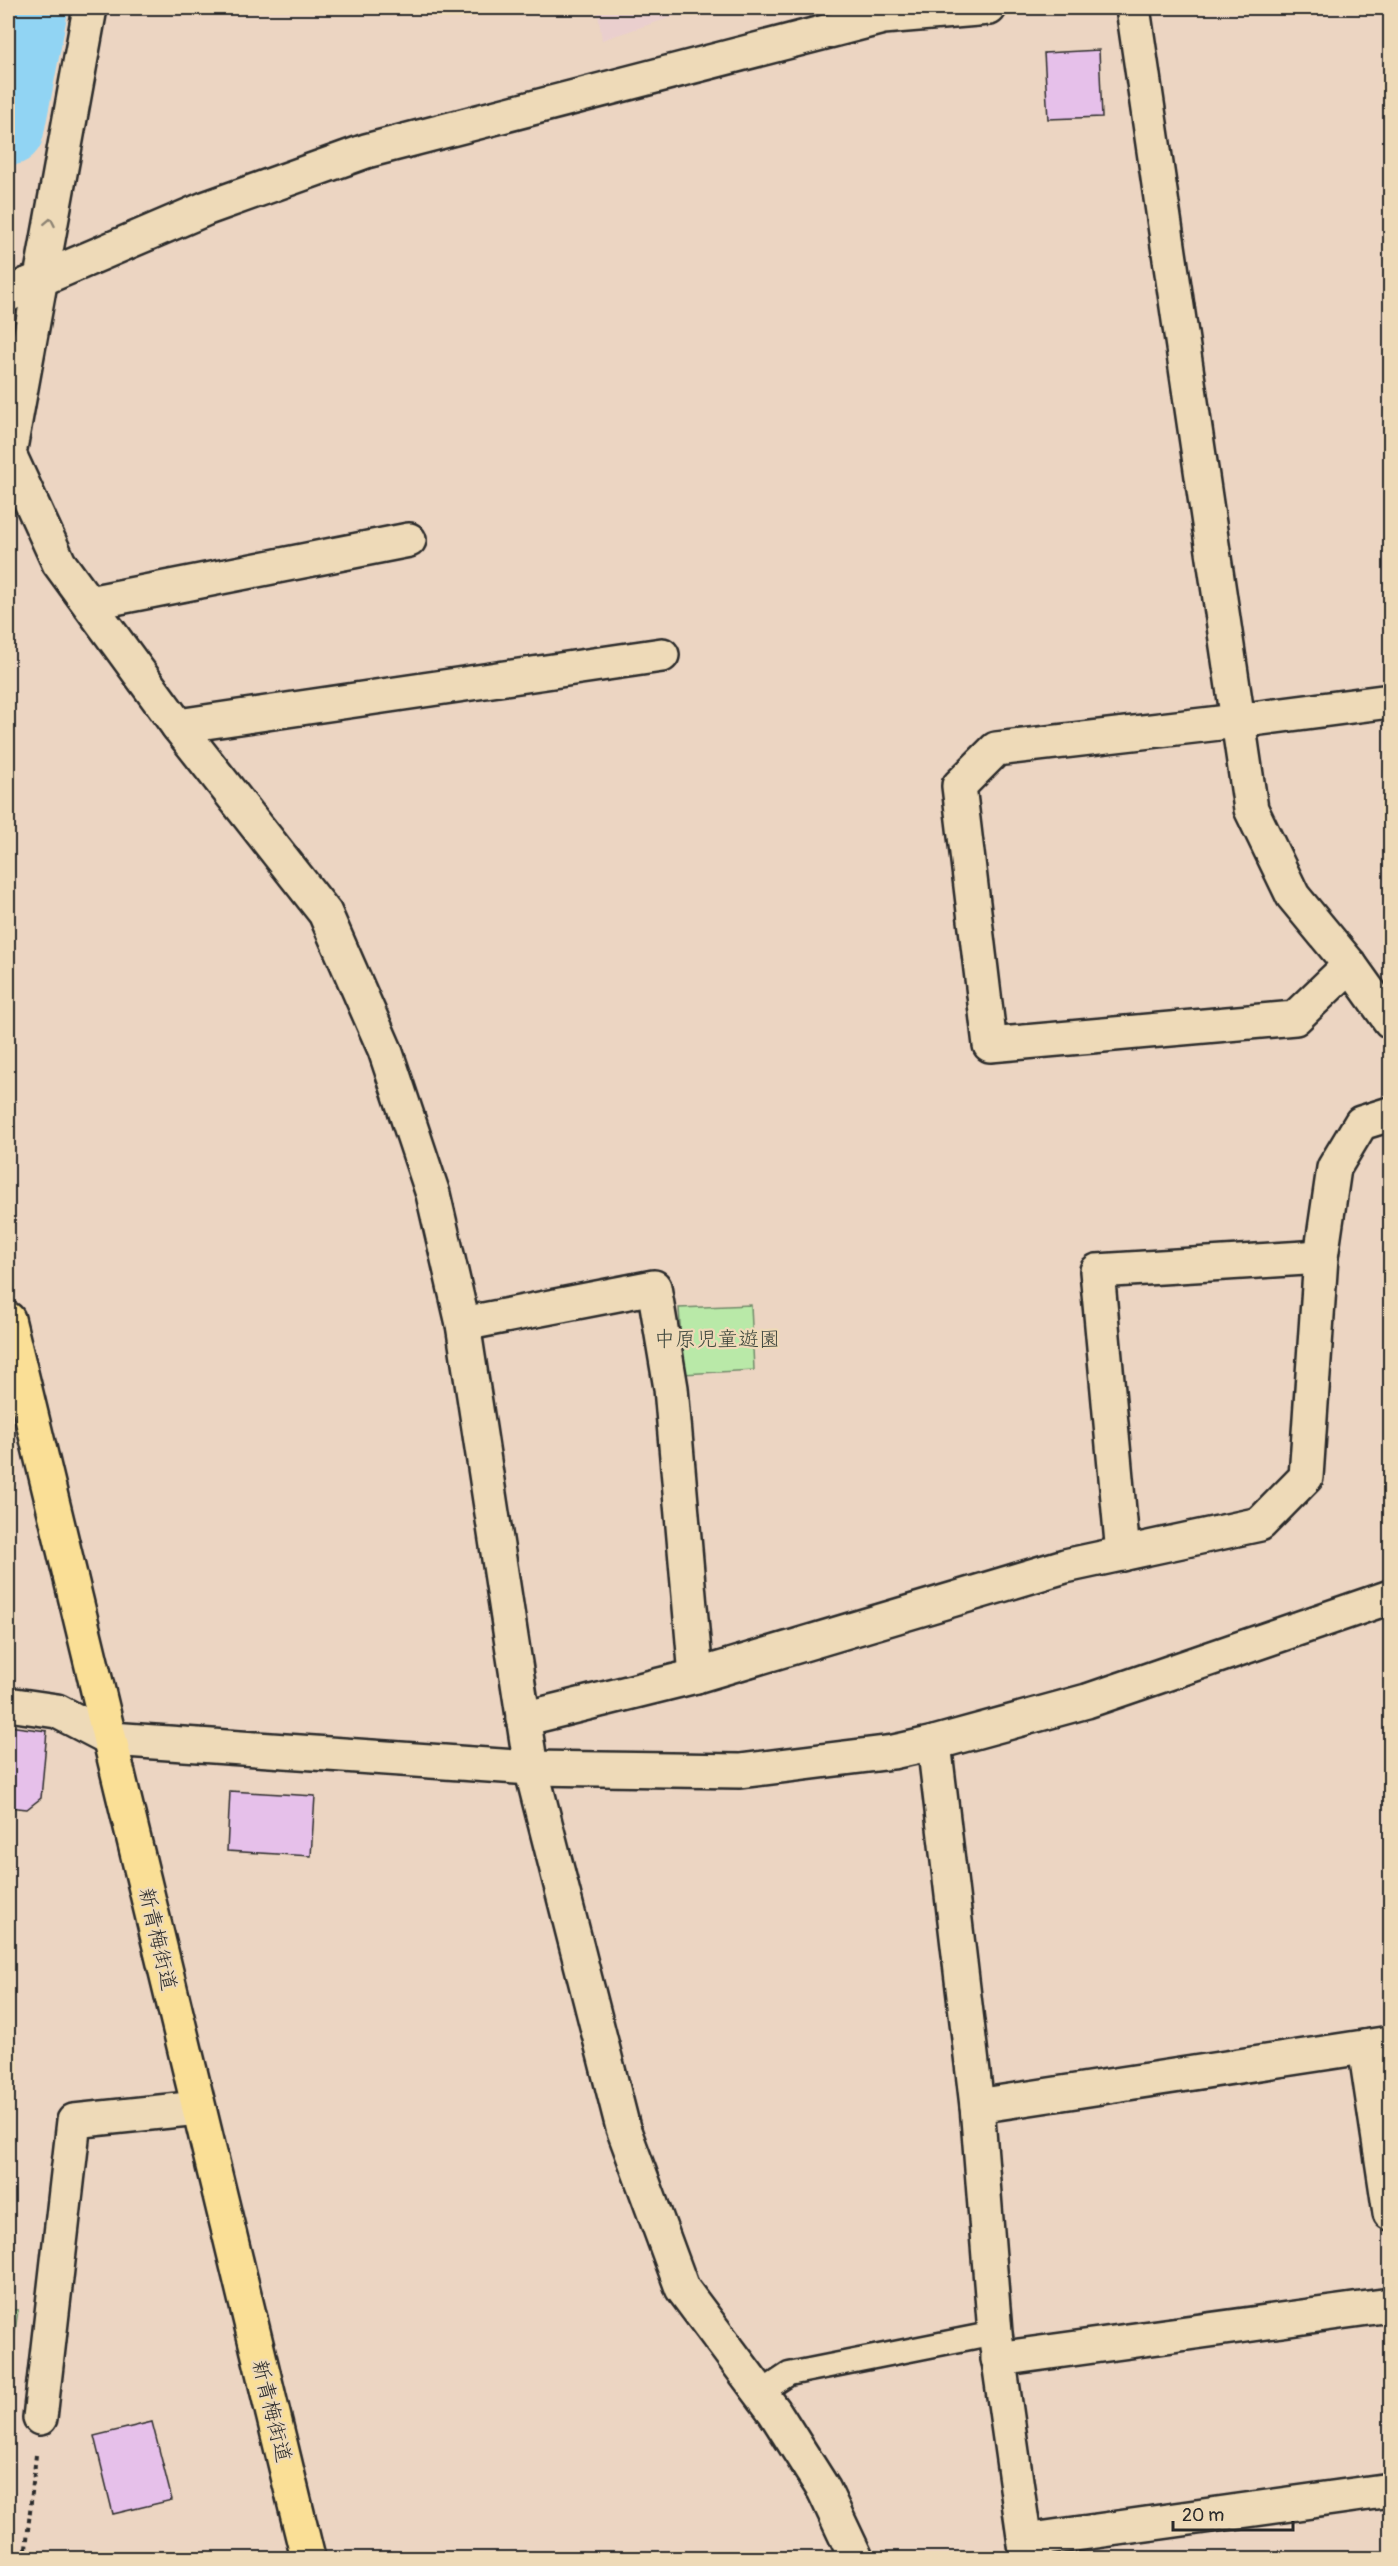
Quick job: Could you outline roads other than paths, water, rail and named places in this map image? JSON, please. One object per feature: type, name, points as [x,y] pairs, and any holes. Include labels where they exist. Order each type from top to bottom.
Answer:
[{"type":"main road","name":"新青梅街道","points":[[8,1319],[308,2559]]},
{"type":"street","points":[[90,8],[25,286],[9,454],[59,563],[177,726],[325,913],[385,1050],[433,1194],[463,1324],[531,1768],[627,2138],[682,2288],[760,2393],[824,2490],[855,2559]]},
{"type":"street","points":[[25,286],[207,208],[366,151],[883,17],[989,8]]},
{"type":"street","points":[[1133,8],[1251,809],[1293,896],[1350,965],[1390,1021]]},
{"type":"street","points":[[89,603],[410,540]]},
{"type":"street","points":[[177,726],[662,656]]},
{"type":"street","points":[[1350,965],[1295,1018],[990,1045],[959,786],[996,749],[1390,701]]},
{"type":"street","points":[[523,1719],[696,1676],[1065,1566],[1260,1524],[1306,1477],[1321,1257],[1334,1168],[1361,1123],[1390,1114]]},
{"type":"street","points":[[1124,1554],[1097,1271],[1321,1257]]},
{"type":"street","points":[[463,1324],[654,1287],[671,1388],[696,1676]]},
{"type":"street","points":[[8,1704],[57,1711],[111,1739],[531,1768],[740,1771],[893,1752],[934,1743],[1087,1701],[1390,1597]]},
{"type":"street","points":[[934,1743],[977,2106],[997,2346],[1026,2550],[1390,2490]]},
{"type":"street","points":[[977,2106],[1378,2045],[1390,2213]]},
{"type":"street","points":[[40,2418],[74,2121],[198,2108]]},
{"type":"street","points":[[997,2346],[1390,2306]]},
{"type":"lane","points":[[760,2393],[789,2374],[997,2346]]},
{"type":"waterway","points":[[8,130],[32,8]]},
{"type":"park label","name":"中原児童遊園","points":[[717,1339]]}]
